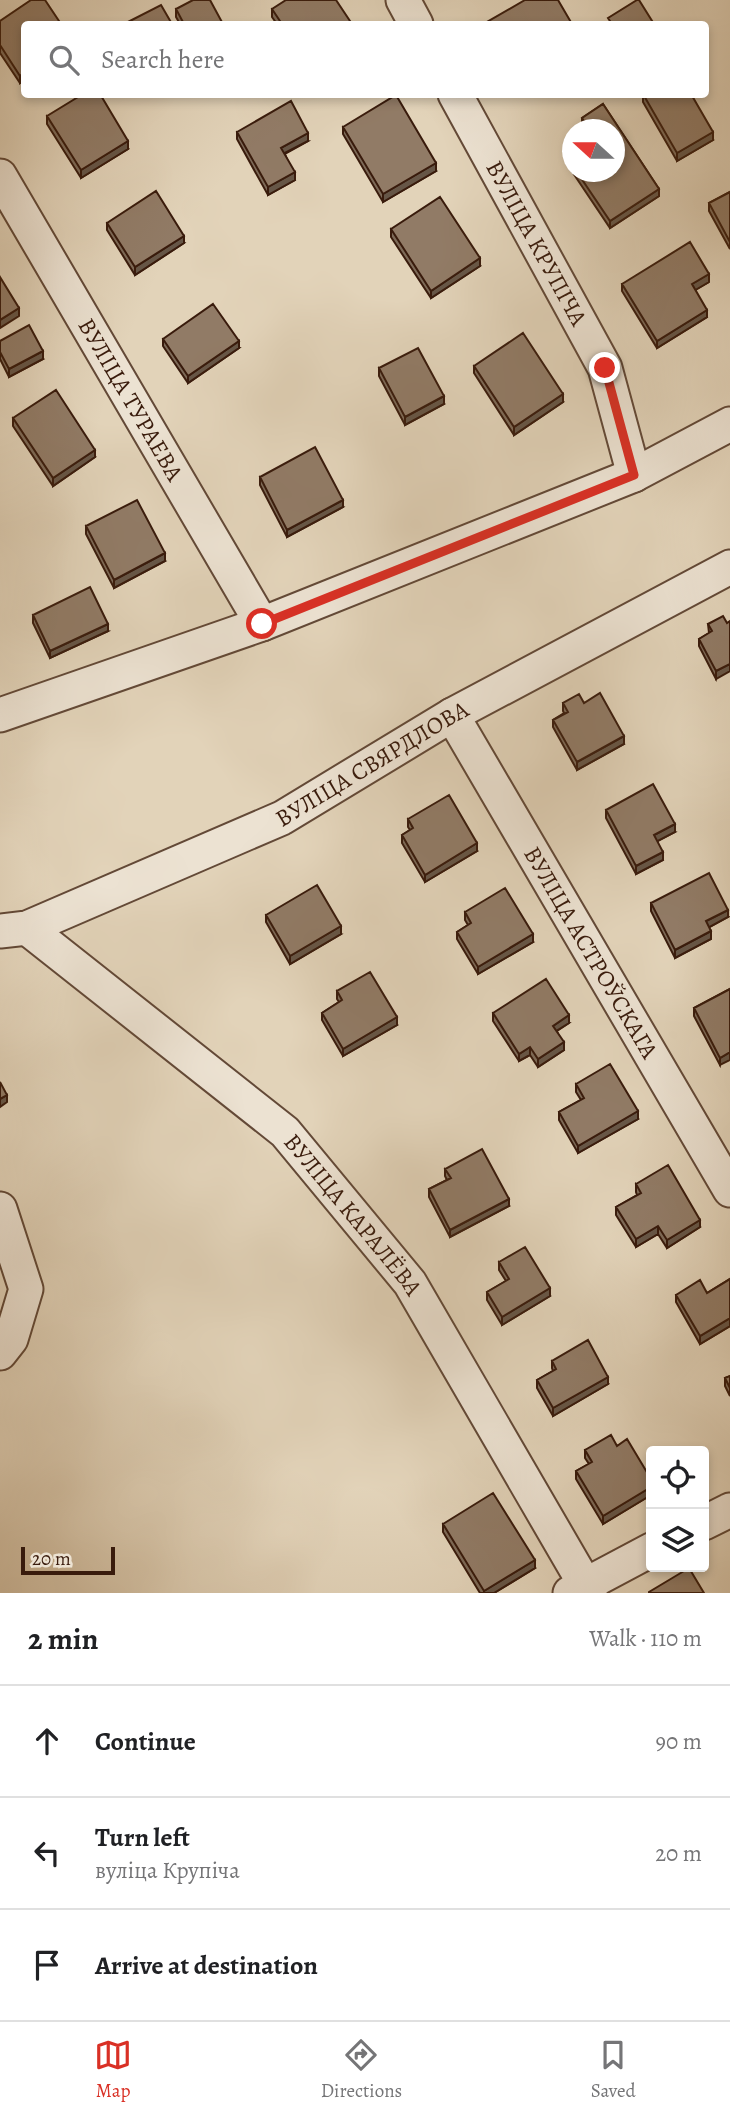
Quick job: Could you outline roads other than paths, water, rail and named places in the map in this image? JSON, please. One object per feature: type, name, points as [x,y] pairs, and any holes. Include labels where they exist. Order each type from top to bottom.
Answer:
[{"type":"street","points":[[403,0],[414,21]]},
{"type":"street","name":"ВУЛІЦА КРУПІЧА","points":[[457,98],[605,368],[634,475]]},
{"type":"street","name":"ВУЛІЦА ТУРАЕВА","points":[[0,176],[262,624]]},
{"type":"street","points":[[0,715],[262,624],[634,475],[730,424]]},
{"type":"street","name":"ВУЛІЦА СВЯРДЛОВА","points":[[14,930],[282,818],[452,715],[730,567]]},
{"type":"street","name":"ВУЛІЦА АСТРОЎСКАГА","points":[[452,715],[730,1190]]},
{"type":"street","name":"ВУЛІЦА КАРАЛЁВА","points":[[14,930],[285,1132],[410,1283],[582,1590]]},
{"type":"street","points":[[0,1209],[26,1289],[11,1339],[0,1353]]},
{"type":"street","points":[[709,1520],[730,1510]]},
{"type":"street","points":[[582,1590],[646,1553]]}]
